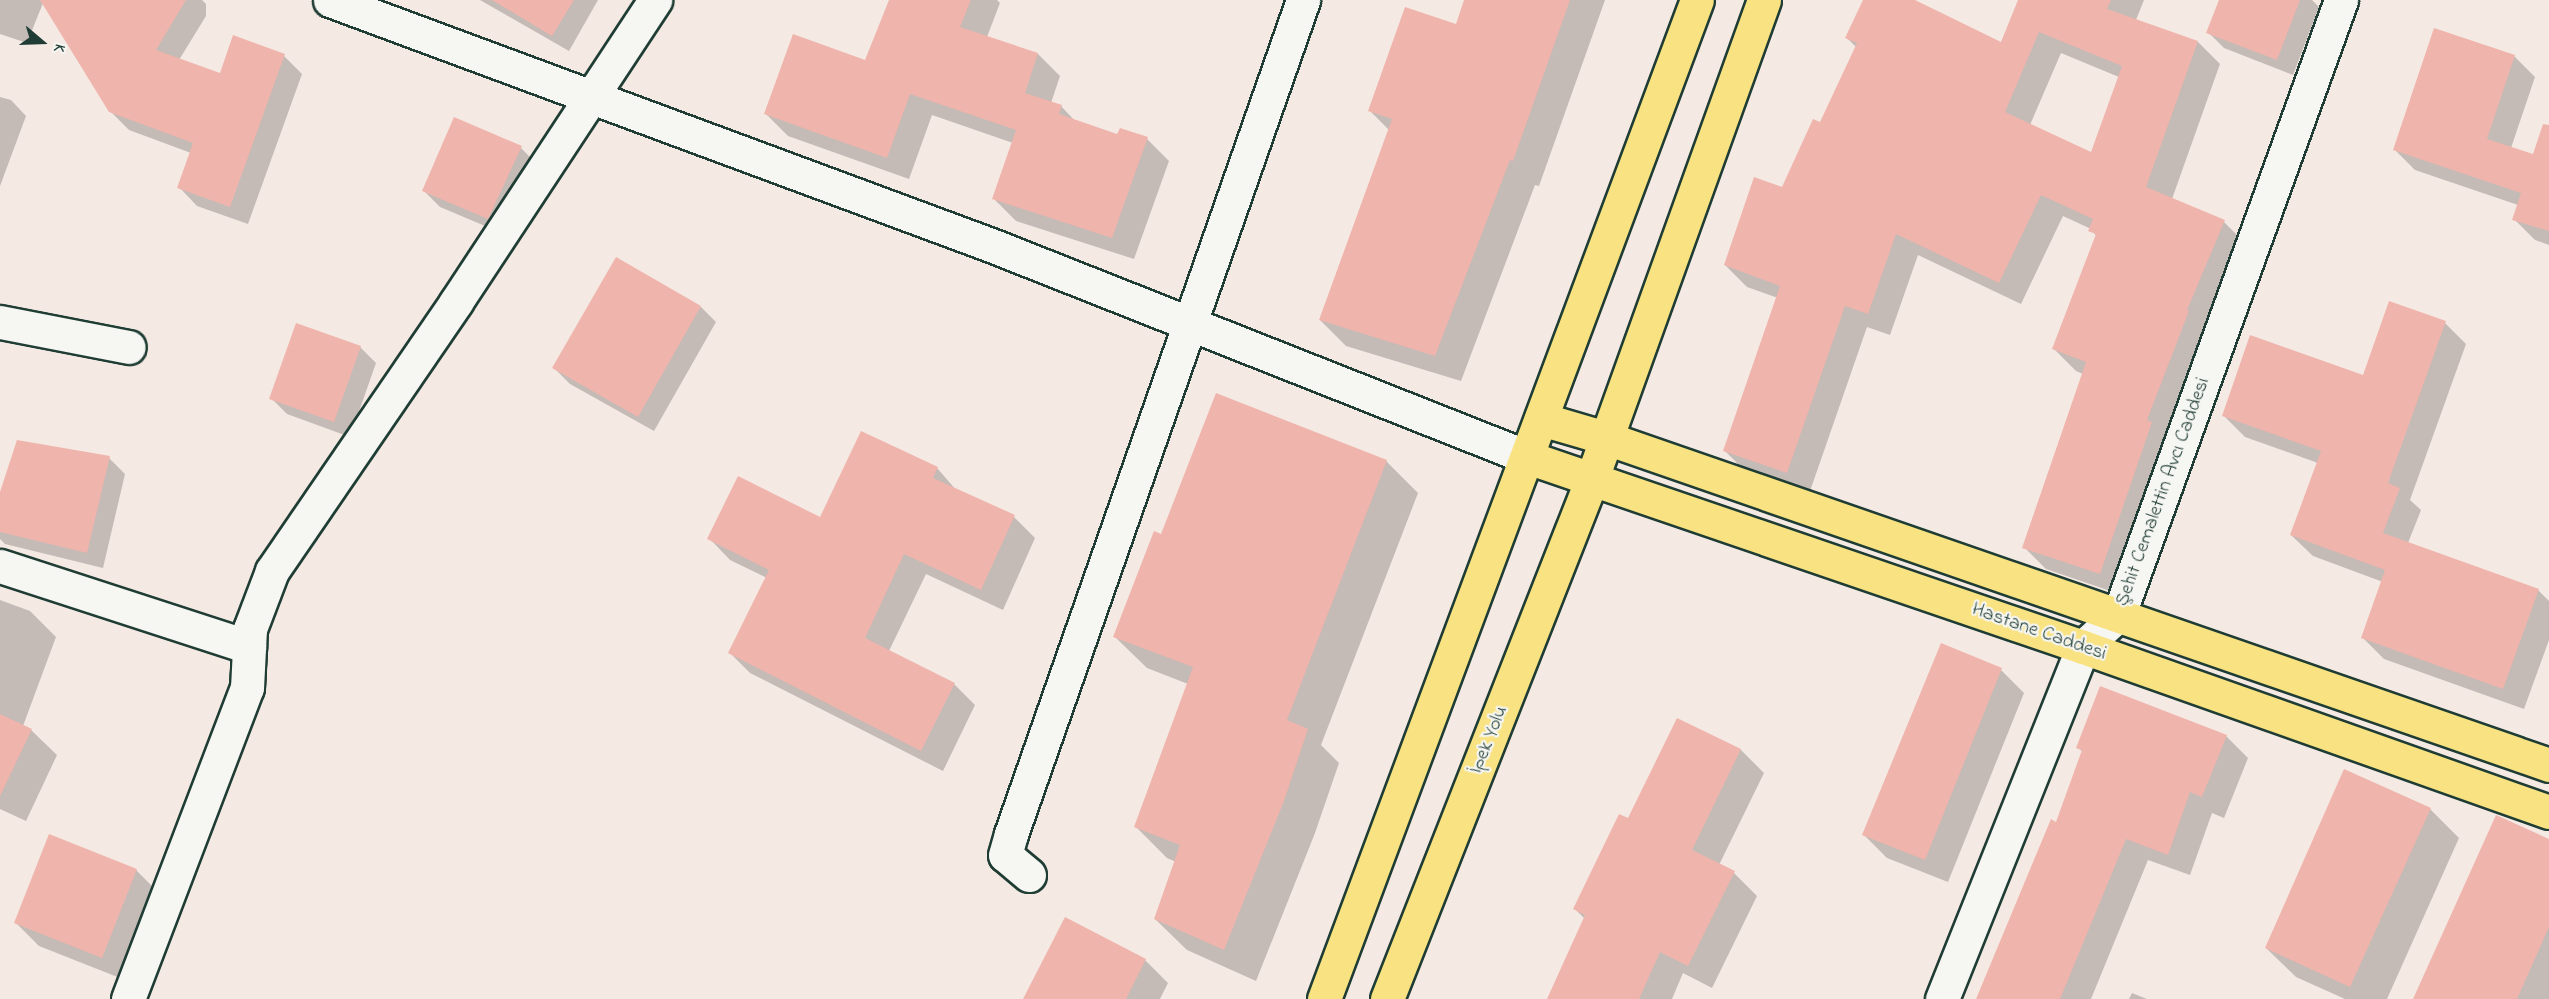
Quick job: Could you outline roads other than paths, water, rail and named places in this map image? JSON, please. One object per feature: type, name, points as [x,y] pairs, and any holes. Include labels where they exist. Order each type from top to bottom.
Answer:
[{"type":"main road","points":[[1324,999],[1697,0]]},
{"type":"main road","name":"İpek Yolu","points":[[1386,999],[1591,481],[1764,0]]},
{"type":"main road","points":[[1541,419],[1606,438],[2119,614],[2549,765]]},
{"type":"main road","name":"Hastane Caddesi","points":[[1527,457],[1591,481],[2083,647],[2549,812]]},
{"type":"street","points":[[330,0],[591,95],[1189,321],[1527,457]]},
{"type":"street","points":[[128,999],[247,688],[250,628],[272,571],[456,302],[655,0]]},
{"type":"street","points":[[1029,875],[1005,855],[1011,834],[1303,0]]},
{"type":"street","name":"Şehit Cemalettin Avcı Caddesi","points":[[1942,999],[2083,647],[2119,614],[2341,0]]},
{"type":"street","points":[[0,322],[129,347]]},
{"type":"street","points":[[0,566],[249,647]]}]
